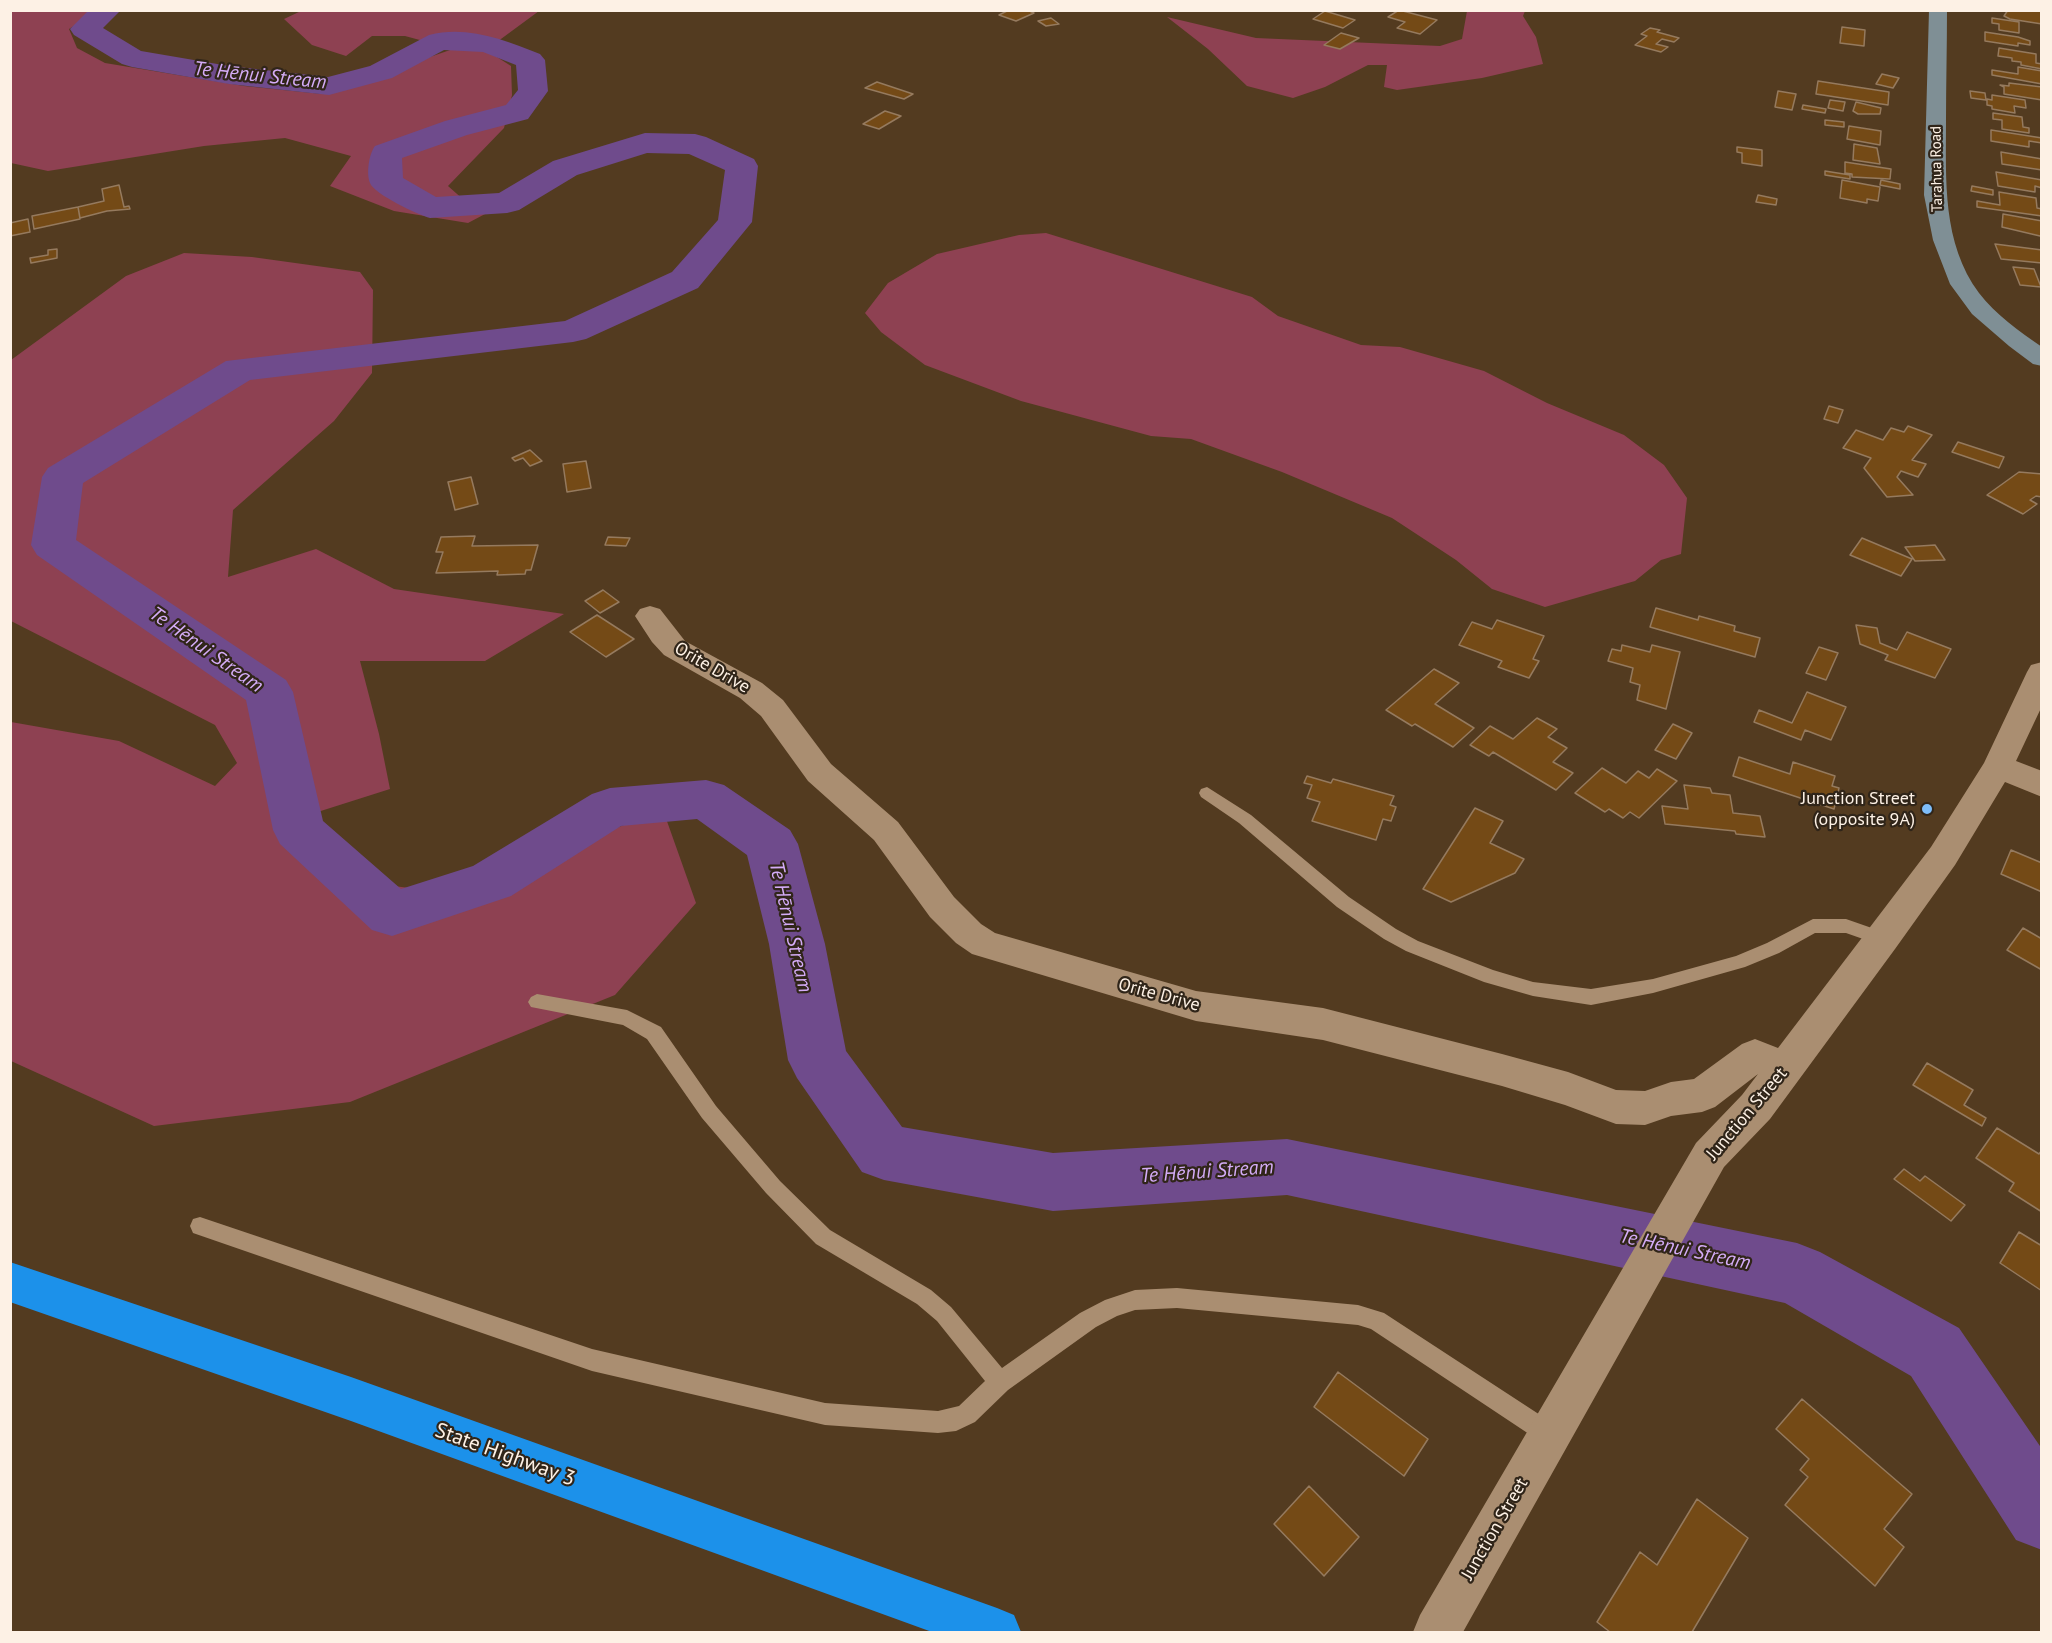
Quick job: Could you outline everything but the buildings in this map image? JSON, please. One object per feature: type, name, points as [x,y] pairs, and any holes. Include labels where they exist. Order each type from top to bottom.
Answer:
[{"type":"highway","name":"State Highway 3","points":[[10,1282],[351,1399],[997,1632]]},
{"type":"street","name":"Tarahua Road","points":[[1938,10],[1935,195],[1938,221],[1946,248],[1968,293],[1980,309],[2042,359]]},
{"type":"street","name":"Orite Drive","points":[[650,616],[667,641],[679,652],[747,687],[771,706],[788,726],[813,765],[828,782],[887,832],[958,927],[984,944],[1196,1006],[1334,1027],[1502,1070],[1568,1089],[1616,1107],[1645,1108],[1671,1100],[1702,1095],[1755,1055],[1785,1069]]},
{"type":"street","name":"Junction Street","points":[[1437,1632],[1710,1155],[1756,1107],[1884,939],[1943,856],[1998,766],[2042,672]]},
{"type":"street","points":[[1998,766],[2042,785]]},
{"type":"lane","points":[[1207,794],[1245,819],[1343,902],[1390,934],[1412,946],[1490,977],[1533,989],[1592,997],[1653,986],[1739,962],[1773,948],[1814,926],[1846,926],[1884,939]]},
{"type":"lane","points":[[537,1002],[627,1018],[654,1033],[709,1112],[773,1187],[824,1237],[924,1297],[944,1314],[1000,1382]]},
{"type":"lane","points":[[200,1226],[592,1360],[825,1414],[938,1422],[956,1420],[967,1414],[1000,1382],[1088,1320],[1112,1307],[1135,1300],[1177,1298],[1358,1316],[1376,1320],[1550,1434]]},
{"type":"shaded area","points":[[10,11],[97,11],[69,29],[77,48],[105,63],[244,86],[322,94],[357,86],[401,67],[453,49],[405,36],[372,36],[346,56],[312,45],[284,19],[301,11],[539,11],[486,50],[511,66],[512,95],[504,128],[448,186],[465,201],[521,195],[468,223],[394,211],[330,186],[351,156],[285,138],[204,146],[48,171],[11,163]]},
{"type":"shaded area","points":[[1467,11],[1525,11],[1523,16],[1536,37],[1543,64],[1482,78],[1397,90],[1384,87],[1387,65],[1368,65],[1325,87],[1293,98],[1247,86],[1208,49],[1167,17],[1256,38],[1440,46],[1462,39]]},
{"type":"shaded area","points":[[1046,233],[1252,297],[1278,316],[1361,345],[1400,347],[1484,371],[1547,403],[1624,435],[1664,465],[1687,498],[1681,554],[1661,560],[1635,581],[1545,607],[1492,589],[1456,560],[1392,518],[1282,472],[1191,439],[1151,436],[1021,401],[925,365],[881,332],[865,313],[888,283],[937,254],[1019,235]]},
{"type":"shaded area","points":[[184,253],[252,257],[360,272],[373,290],[372,373],[334,421],[233,510],[228,577],[316,549],[394,589],[564,614],[485,661],[360,661],[379,734],[390,789],[305,816],[369,883],[434,891],[512,868],[663,810],[696,903],[615,995],[350,1102],[154,1126],[11,1061],[11,722],[119,741],[215,786],[237,763],[215,725],[11,621],[11,360],[126,276]]},
{"type":"waterway","name":"Te Hēnui Stream","points":[[107,10],[84,29],[132,58],[229,75],[329,86],[381,72],[439,41],[487,43],[530,60],[533,91],[517,112],[456,128],[386,153],[386,182],[430,208],[507,203],[565,168],[645,143],[695,144],[742,166],[735,222],[685,280],[573,331],[240,369],[63,477],[53,545],[269,692],[299,830],[392,914],[492,881],[610,808],[706,799],[771,844],[797,944],[818,1060],[884,1152],[1053,1182],[1287,1167],[1797,1274],[1935,1352],[2042,1514]]},
{"type":"place","name":"Junction Street (opposite 9A)","points":[[1927,809]]}]
